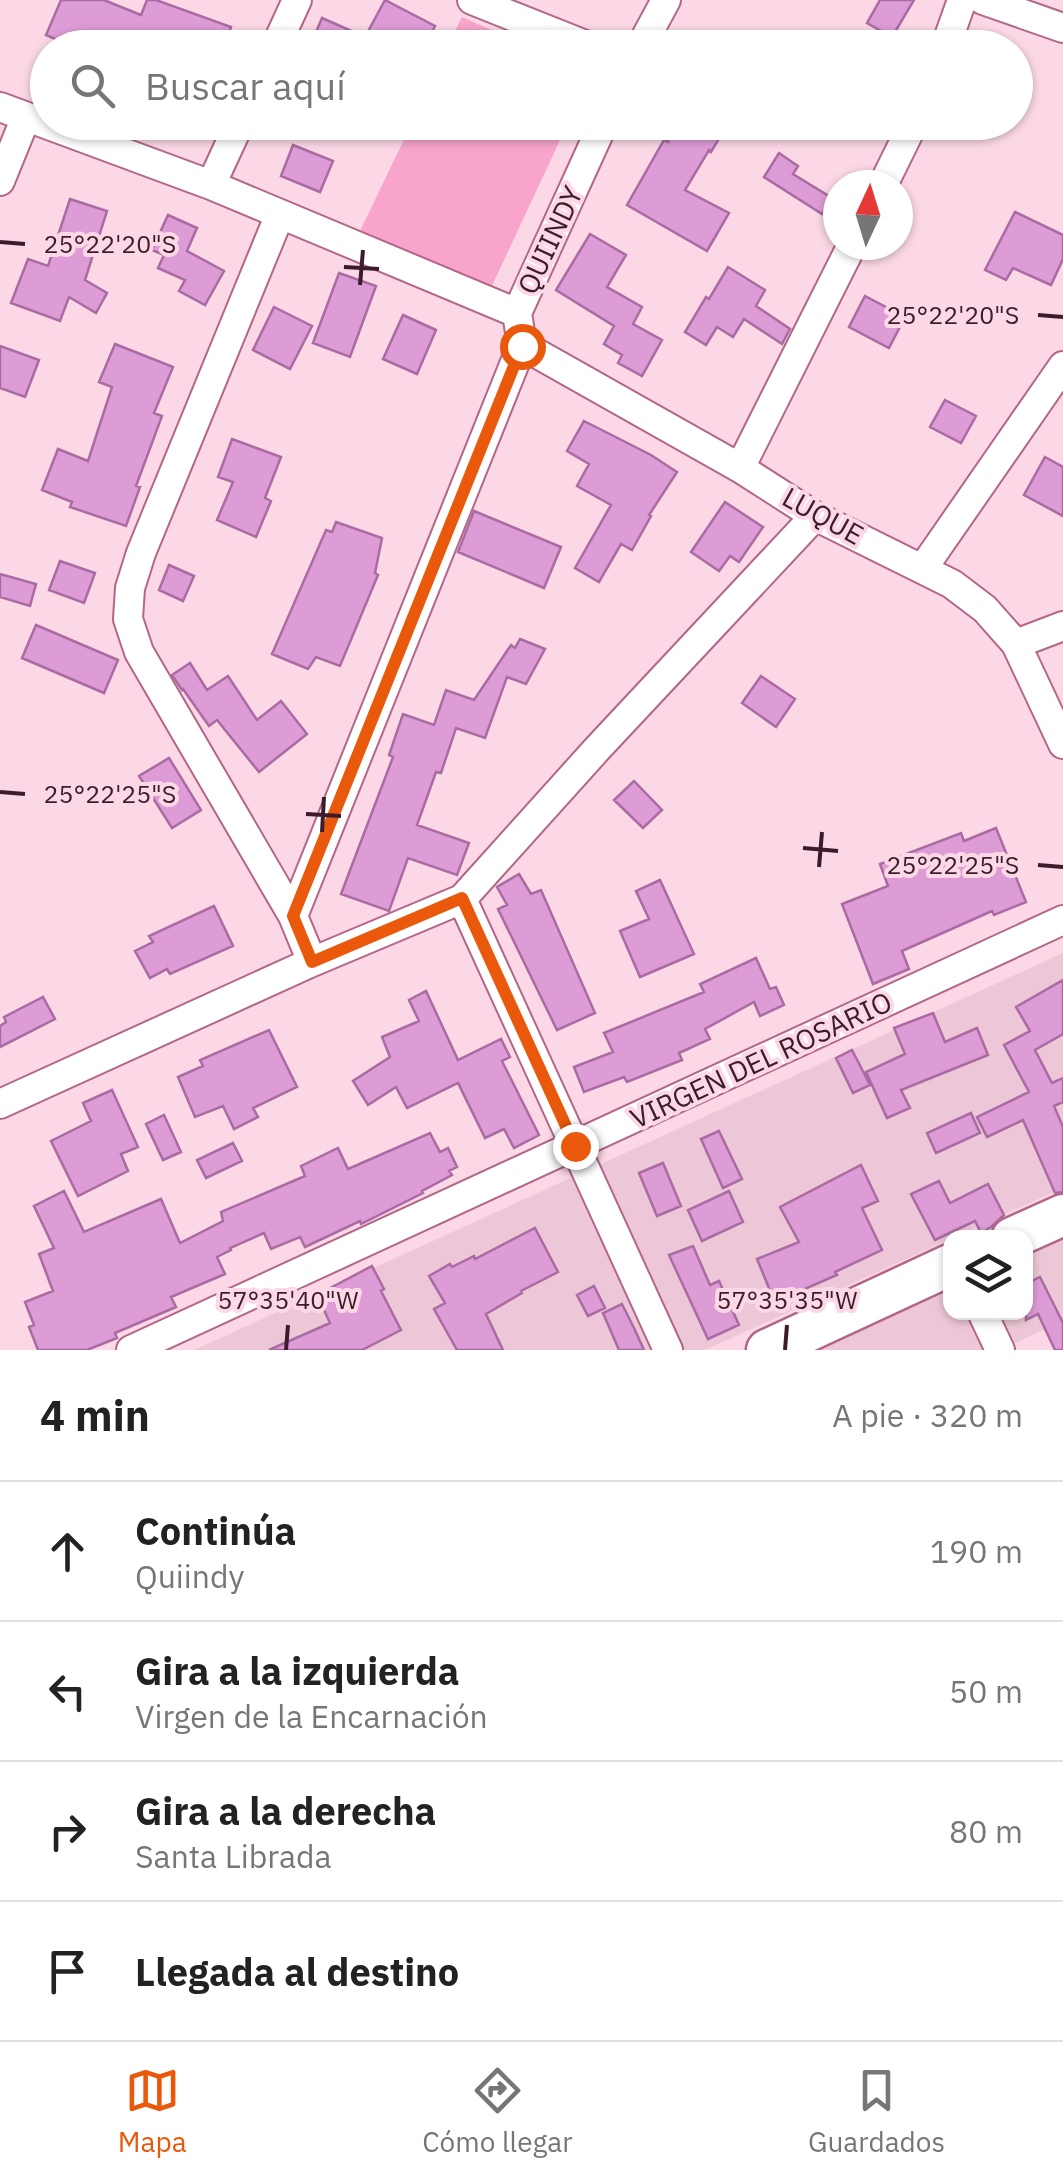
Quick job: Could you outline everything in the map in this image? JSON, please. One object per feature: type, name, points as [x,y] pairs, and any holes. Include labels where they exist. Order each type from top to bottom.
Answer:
[{"type":"street","points":[[283,30],[297,0]]},
{"type":"street","points":[[472,0],[548,30]]},
{"type":"street","points":[[650,30],[666,0]]},
{"type":"street","points":[[952,30],[962,0]]},
{"type":"street","points":[[983,0],[1063,28]]},
{"type":"street","points":[[0,180],[13,112]]},
{"type":"street","points":[[89,140],[211,185],[517,313]]},
{"type":"street","points":[[211,185],[232,140]]},
{"type":"street","name":"QUIINDY","points":[[522,346],[517,313],[596,140]]},
{"type":"street","points":[[890,170],[905,140]]},
{"type":"street","points":[[280,214],[141,553],[130,588],[128,619],[139,652],[293,916],[312,962]]},
{"type":"street","points":[[740,468],[844,260]]},
{"type":"street","points":[[293,916],[522,346]]},
{"type":"street","name":"LUQUE","points":[[522,346],[740,468],[816,516],[952,584],[986,609],[1016,644],[1063,744]]},
{"type":"street","points":[[922,568],[1063,366]]},
{"type":"street","points":[[0,1104],[462,898],[816,516]]},
{"type":"street","points":[[1016,644],[1063,626]]},
{"type":"street","points":[[462,898],[668,1350]]},
{"type":"street","name":"VIRGEN DEL ROSARIO","points":[[131,1350],[1063,920]]},
{"type":"street","points":[[1029,1230],[1063,1214]]},
{"type":"street","points":[[767,1350],[943,1269]]},
{"type":"street","points":[[986,1320],[1000,1350]]},
{"type":"shaded area","points":[[462,17],[491,30],[456,30]]},
{"type":"shaded area","points":[[404,140],[560,140],[490,290],[360,231]]},
{"type":"shaded area","points":[[1063,953],[1063,1188],[970,1230],[943,1230],[943,1242],[705,1350],[194,1350]]},
{"type":"shaded area","points":[[1063,1229],[1063,1321],[1000,1350],[804,1350],[943,1285],[943,1320],[1033,1320],[1033,1244]]},
{"type":"building","points":[[61,0],[104,0],[141,15],[147,0],[156,0],[231,27],[230,30],[48,30]]},
{"type":"building","points":[[385,0],[435,26],[433,30],[369,30]]},
{"type":"building","points":[[880,0],[914,0],[896,30],[880,30],[867,23]]},
{"type":"building","points":[[322,18],[349,30],[317,30]]},
{"type":"building","points":[[664,140],[718,140],[685,190],[729,213],[707,251],[627,205]]},
{"type":"building","points":[[293,145],[333,161],[320,192],[281,176]]},
{"type":"building","points":[[779,153],[798,166],[793,174],[823,192],[823,212],[822,214],[764,177]]},
{"type":"building","points":[[70,199],[107,211],[85,280],[107,293],[96,313],[69,297],[60,321],[11,303],[28,259],[48,266]]},
{"type":"building","points":[[1015,212],[1063,235],[1063,259],[1051,285],[1013,268],[1006,280],[985,270]]},
{"type":"building","points":[[168,215],[197,228],[187,251],[224,271],[205,305],[179,291],[185,280],[158,268],[164,255],[152,250]]},
{"type":"building","points":[[590,234],[626,255],[607,287],[642,307],[633,324],[662,340],[642,376],[618,363],[622,355],[604,344],[614,326],[556,290]]},
{"type":"building","points":[[728,267],[765,290],[756,306],[790,329],[782,344],[744,319],[733,337],[717,327],[706,345],[685,332]]},
{"type":"building","points":[[339,273],[376,286],[350,357],[313,343]]},
{"type":"building","points":[[865,296],[905,317],[889,348],[849,327]]},
{"type":"building","points":[[274,307],[312,326],[290,369],[253,350]]},
{"type":"building","points":[[403,315],[436,330],[417,374],[383,359]]},
{"type":"building","points":[[115,344],[173,367],[154,413],[162,416],[126,526],[70,507],[72,502],[42,490],[58,449],[88,461],[112,387],[99,382]]},
{"type":"building","points":[[0,346],[39,360],[25,397],[0,388]]},
{"type":"building","points":[[945,400],[976,416],[961,443],[930,427]]},
{"type":"building","points":[[584,421],[677,472],[632,550],[621,544],[599,582],[575,568],[611,505],[577,486],[589,464],[567,451]]},
{"type":"building","points":[[232,439],[281,457],[265,498],[271,501],[256,537],[217,520],[233,482],[218,477]]},
{"type":"building","points":[[1045,457],[1063,467],[1063,516],[1024,495]]},
{"type":"building","points":[[725,502],[763,527],[739,562],[730,556],[719,571],[691,552]]},
{"type":"building","points":[[474,511],[561,547],[544,588],[458,552]]},
{"type":"building","points":[[336,522],[382,538],[375,573],[378,575],[340,666],[316,657],[308,669],[272,654],[326,530],[332,532]]},
{"type":"building","points":[[60,561],[95,573],[84,603],[49,590]]},
{"type":"building","points":[[169,565],[194,576],[183,601],[159,590]]},
{"type":"building","points":[[0,574],[36,584],[30,606],[0,597]]},
{"type":"building","points":[[36,625],[118,660],[104,693],[22,658]]},
{"type":"building","points":[[520,639],[545,649],[526,684],[507,677],[485,738],[456,728],[417,825],[469,843],[457,875],[408,858],[389,911],[341,894],[393,757],[389,755],[403,714],[434,725],[446,690],[474,700],[511,645],[515,648]]},
{"type":"building","points":[[190,663],[207,690],[228,676],[257,720],[281,701],[307,734],[259,772],[217,720],[209,726],[172,675]]},
{"type":"building","points":[[761,676],[795,699],[776,727],[742,703]]},
{"type":"building","points":[[169,758],[201,810],[172,828],[139,776]]},
{"type":"building","points":[[634,781],[662,810],[643,828],[614,800]]},
{"type":"building","points":[[996,828],[1026,902],[994,915],[992,911],[902,951],[909,969],[873,984],[842,904],[888,886],[880,864],[961,833],[964,841]]},
{"type":"building","points":[[519,874],[531,894],[541,890],[595,1013],[557,1030],[498,909],[507,905],[497,887]]},
{"type":"building","points":[[660,880],[694,954],[640,977],[620,931],[649,919],[636,891]]},
{"type":"building","points":[[214,906],[233,946],[170,974],[167,969],[150,978],[135,951],[153,942],[149,936]]},
{"type":"building","points":[[756,958],[770,989],[776,987],[784,1005],[760,1016],[754,1002],[705,1029],[710,1039],[679,1053],[682,1060],[627,1082],[624,1077],[584,1092],[574,1067],[613,1052],[604,1033],[704,992],[700,984]]},
{"type":"building","points":[[1063,980],[1063,1034],[1035,1050],[1052,1083],[1063,1078],[1063,1102],[1054,1106],[1063,1127],[1063,1192],[1055,1193],[1023,1120],[987,1137],[977,1117],[1029,1092],[1004,1045],[1030,1031],[1016,1007]]},
{"type":"building","points":[[426,991],[458,1060],[501,1039],[510,1057],[502,1061],[539,1135],[514,1148],[504,1129],[485,1138],[458,1083],[407,1108],[396,1087],[368,1105],[353,1081],[390,1057],[382,1037],[419,1021],[409,1000]]},
{"type":"building","points":[[43,997],[55,1019],[0,1047],[4,1017]]},
{"type":"building","points":[[933,1013],[945,1042],[977,1028],[988,1055],[901,1090],[910,1108],[887,1118],[866,1072],[905,1054],[894,1028]]},
{"type":"building","points":[[269,1030],[297,1087],[253,1108],[258,1117],[234,1129],[223,1106],[195,1117],[178,1077],[203,1066],[200,1060]]},
{"type":"building","points":[[852,1050],[870,1085],[853,1093],[836,1058]]},
{"type":"building","points":[[112,1090],[138,1147],[121,1154],[128,1171],[78,1196],[51,1141],[91,1121],[83,1103]]},
{"type":"building","points":[[971,1113],[980,1133],[936,1153],[927,1133]]},
{"type":"building","points":[[164,1115],[181,1152],[163,1160],[146,1124]]},
{"type":"building","points":[[719,1131],[742,1179],[723,1188],[701,1139]]},
{"type":"building","points":[[430,1133],[440,1152],[448,1148],[457,1167],[449,1171],[452,1175],[423,1193],[305,1247],[300,1237],[271,1249],[264,1233],[217,1257],[225,1274],[171,1297],[176,1307],[115,1333],[117,1338],[87,1350],[38,1350],[25,1302],[53,1291],[39,1254],[54,1248],[34,1206],[64,1191],[84,1232],[161,1199],[180,1243],[223,1221],[221,1212],[305,1176],[301,1166],[338,1148],[348,1169]]},
{"type":"building","points":[[233,1143],[242,1161],[206,1178],[197,1160]]},
{"type":"building","points":[[663,1163],[681,1206],[657,1216],[639,1173]]},
{"type":"building","points":[[861,1165],[878,1201],[862,1208],[882,1250],[776,1305],[757,1259],[799,1242],[780,1207]]},
{"type":"building","points":[[939,1181],[950,1203],[988,1184],[1004,1215],[986,1230],[980,1230],[975,1221],[956,1230],[943,1230],[943,1236],[935,1240],[911,1194]]},
{"type":"building","points":[[729,1191],[743,1222],[702,1241],[688,1210]]},
{"type":"building","points":[[535,1228],[558,1272],[486,1314],[503,1350],[457,1350],[434,1309],[445,1303],[429,1276],[450,1264],[452,1267],[474,1256],[475,1259]]},
{"type":"building","points":[[693,1246],[710,1285],[719,1281],[739,1325],[708,1339],[669,1255]]},
{"type":"building","points":[[372,1266],[401,1330],[362,1350],[269,1350],[330,1323],[317,1295]]},
{"type":"building","points":[[1040,1277],[1063,1323],[1063,1350],[1055,1350],[1038,1314],[1033,1316],[1033,1280]]},
{"type":"building","points":[[594,1286],[605,1308],[588,1316],[577,1295]]},
{"type":"building","points":[[622,1304],[644,1350],[619,1350],[603,1313]]},
{"type":"route","points":[[522,346],[293,916],[312,962],[462,898],[575,1146]]}]
